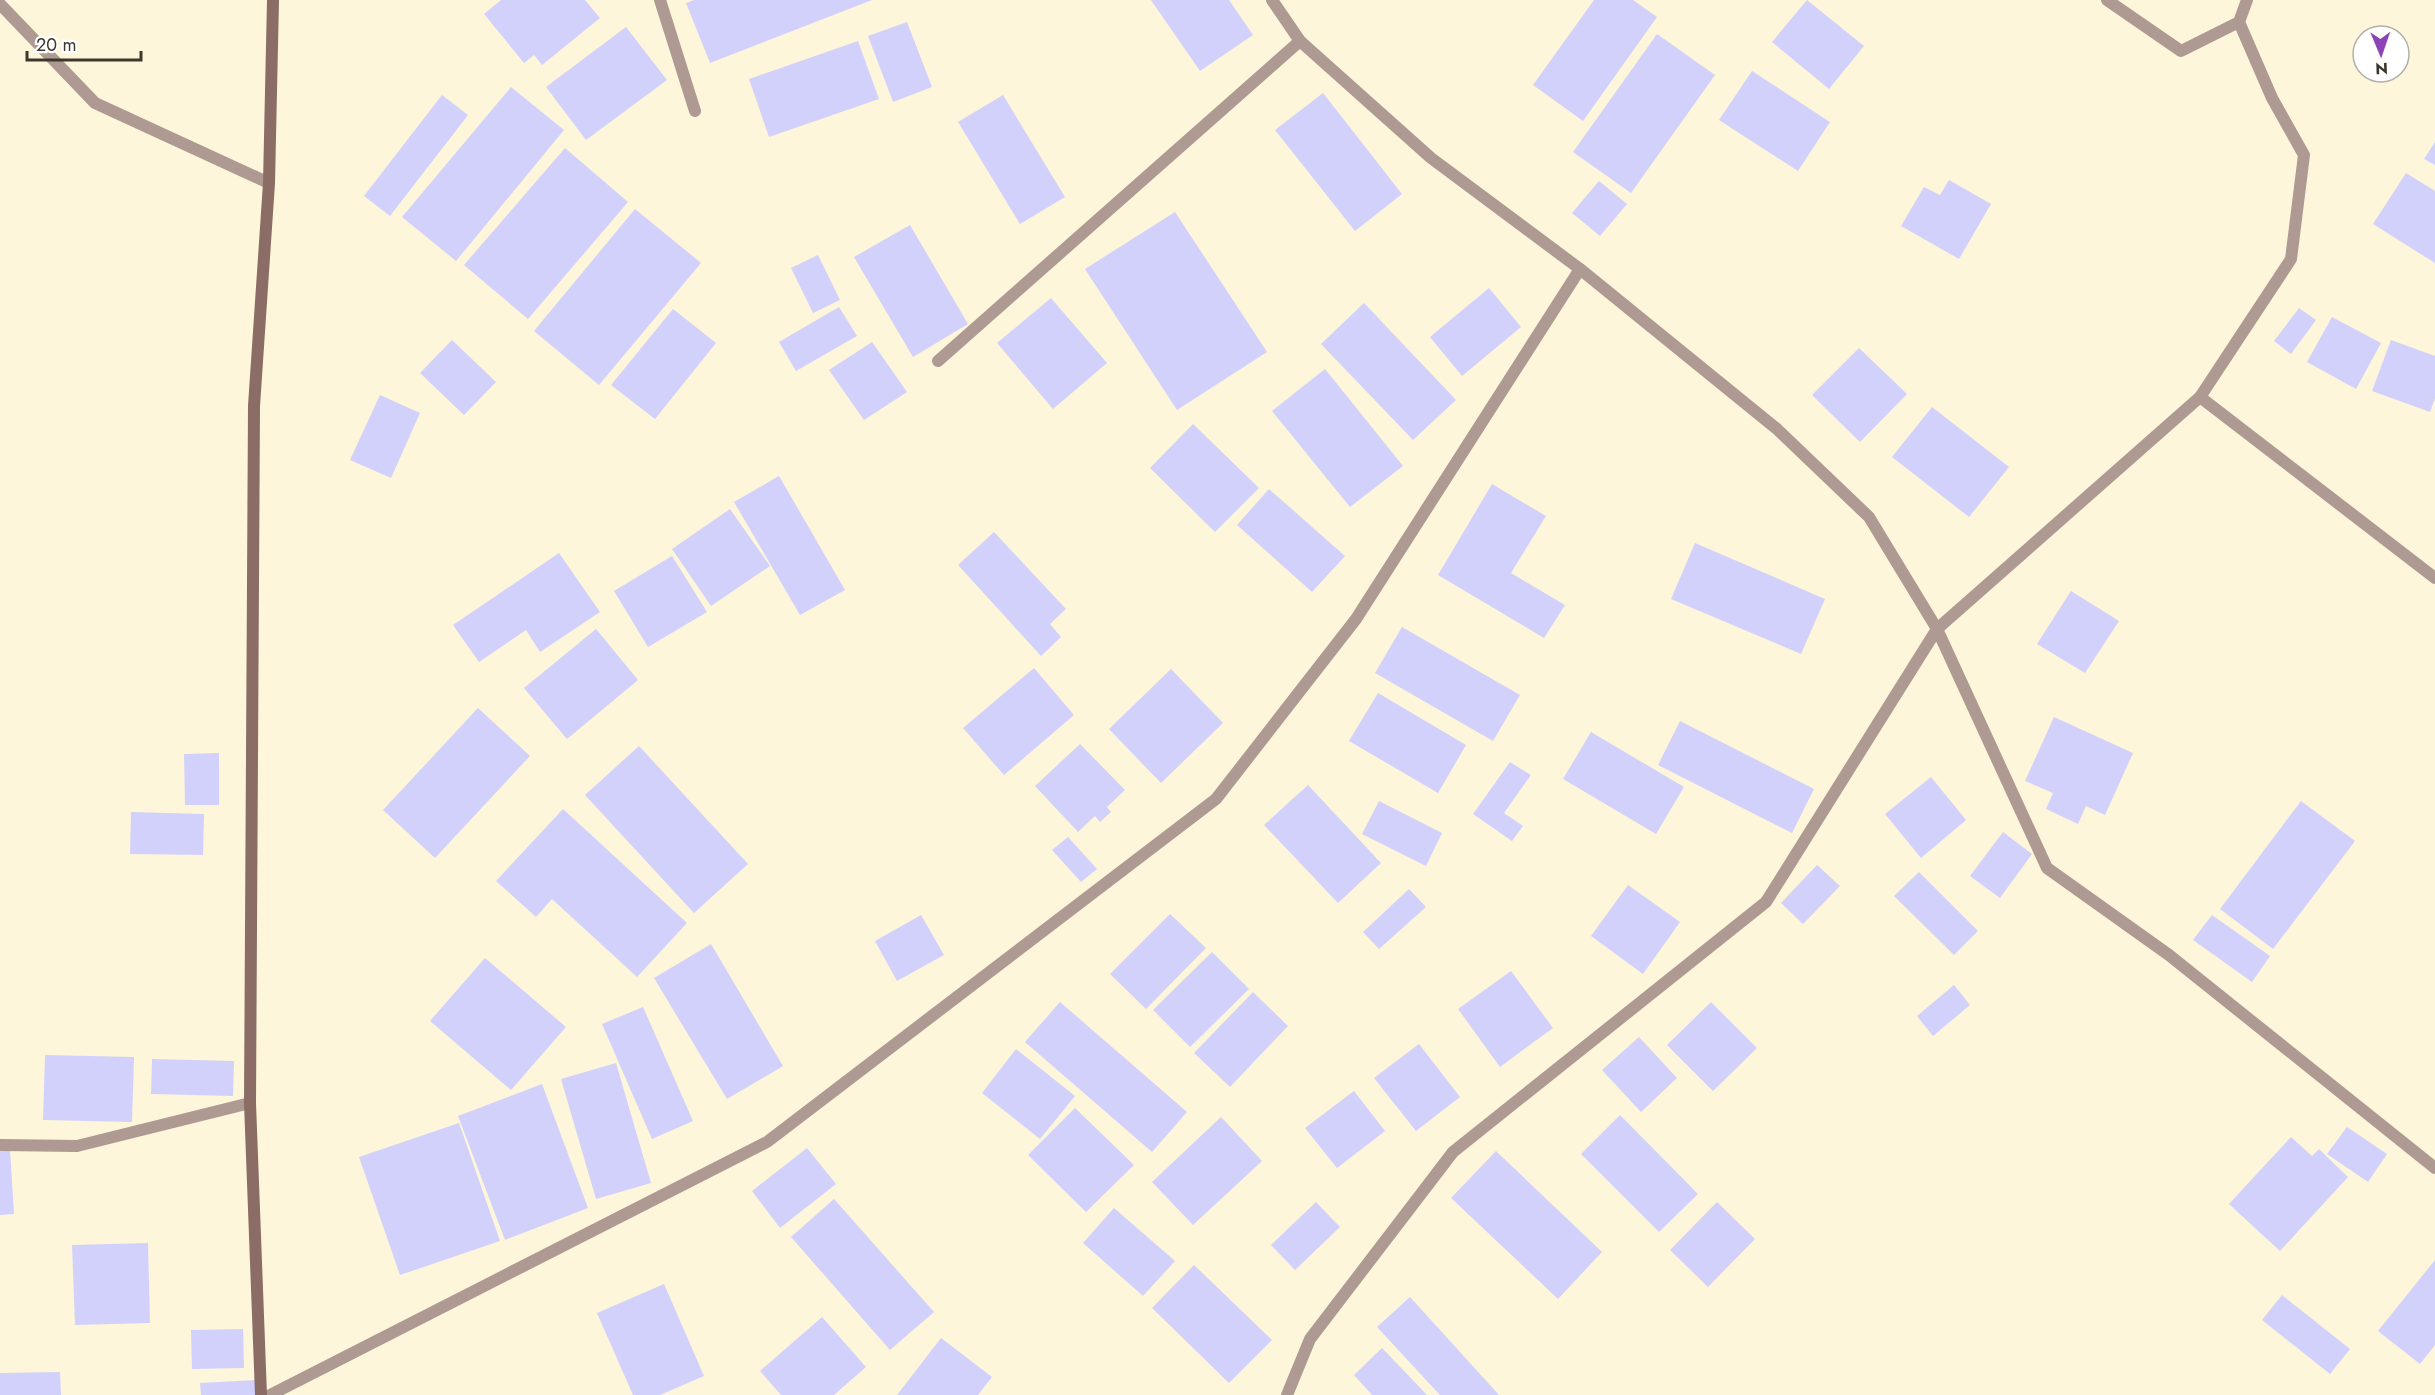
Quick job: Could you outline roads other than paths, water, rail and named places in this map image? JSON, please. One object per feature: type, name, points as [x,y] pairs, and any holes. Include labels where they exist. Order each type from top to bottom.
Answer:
[{"type":"street","points":[[261,1395],[250,1104],[254,406],[269,183],[273,0]]},
{"type":"street","points":[[660,0],[695,111]]},
{"type":"street","points":[[1272,0],[1300,41],[1431,158],[1580,269],[1778,429],[1869,517],[1937,629],[2047,868],[2169,955],[2435,1168]]},
{"type":"street","points":[[2108,0],[2181,51],[2239,22],[2247,0]]},
{"type":"street","points":[[0,4],[95,103],[269,183]]},
{"type":"street","points":[[1287,1395],[1310,1339],[1453,1152],[1766,902],[1937,629],[2200,397],[2290,259],[2304,155],[2272,98],[2239,22]]},
{"type":"street","points":[[938,361],[1300,41]]},
{"type":"street","points":[[270,1395],[767,1142],[1216,799],[1356,619],[1580,269]]},
{"type":"street","points":[[2200,397],[2435,578]]},
{"type":"street","points":[[0,1145],[77,1146],[250,1104]]}]
